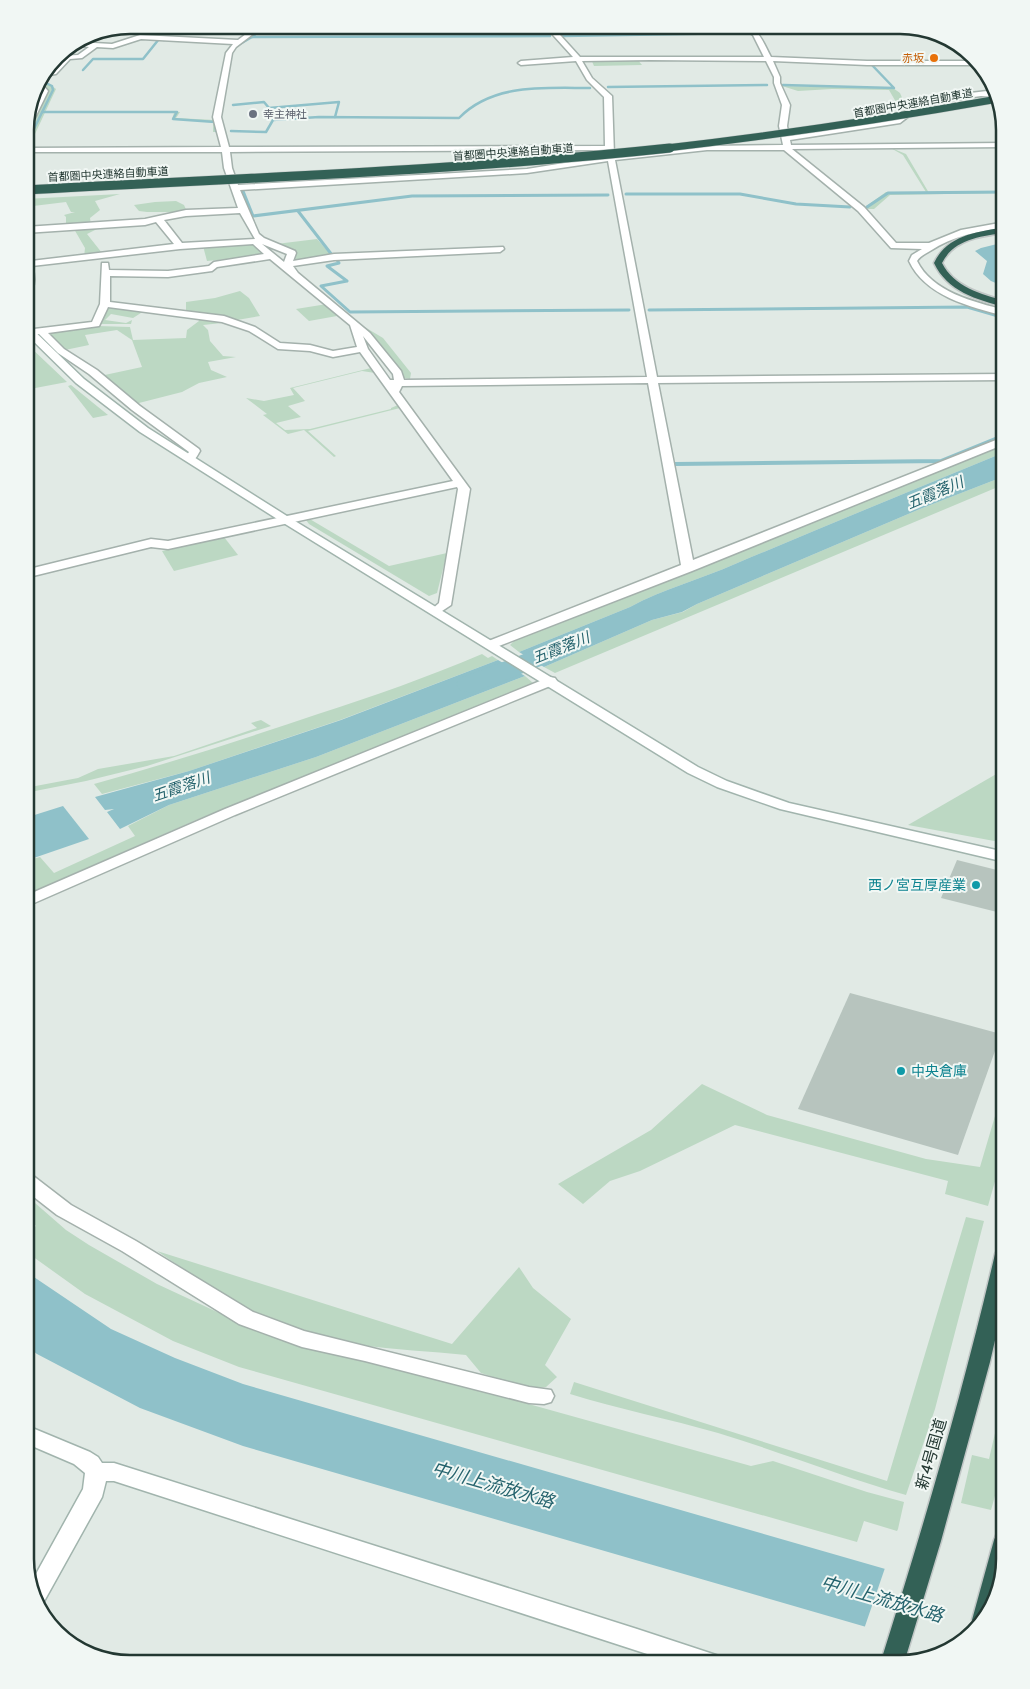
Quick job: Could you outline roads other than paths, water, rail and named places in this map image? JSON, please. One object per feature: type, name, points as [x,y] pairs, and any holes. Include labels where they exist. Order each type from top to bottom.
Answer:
[{"type":"highway","name":"首都圏中央連絡自動車道","points":[[34,183],[429,163],[629,148],[811,126],[934,106],[989,95]]},
{"type":"highway","name":"首都圏中央連絡自動車道","points":[[34,190],[359,173],[592,157],[804,132],[897,118],[991,100]]},
{"type":"highway","points":[[996,234],[965,239],[949,247],[945,257],[938,263],[940,269],[952,281],[972,293],[996,301]]},
{"type":"highway","points":[[945,257],[951,271],[962,282],[996,296]]},
{"type":"highway","name":"新4号国道","points":[[895,1655],[930,1540],[980,1362],[996,1293]]},
{"type":"street","points":[[250,34],[228,54],[218,117],[226,150],[228,168],[243,210],[258,239],[271,256],[285,264],[374,342],[397,372],[396,388],[464,489],[445,605],[436,611]]},
{"type":"street","points":[[555,34],[578,59],[589,79],[608,96],[609,148],[688,568]]},
{"type":"street","points":[[756,34],[777,77],[777,83],[786,105],[783,126],[786,143],[793,156],[861,209],[894,246],[930,246]]},
{"type":"street","points":[[86,45],[113,46],[140,37],[239,42]]},
{"type":"street","points":[[68,57],[80,57],[96,45]]},
{"type":"street","points":[[521,63],[578,59],[767,58],[867,63],[968,63]]},
{"type":"street","points":[[37,106],[44,91],[43,90]]},
{"type":"street","points":[[786,143],[897,122],[919,106],[974,94],[989,94]]},
{"type":"street","points":[[234,188],[527,171],[611,158],[707,148],[786,143],[897,146],[996,145]]},
{"type":"street","points":[[34,150],[609,148]]},
{"type":"street","points":[[34,229],[159,220],[186,213],[243,210]]},
{"type":"street","points":[[159,220],[180,246]]},
{"type":"street","points":[[996,226],[968,230],[945,238],[917,255],[913,261],[925,278],[939,288],[965,301],[996,310]]},
{"type":"street","points":[[34,260],[104,256],[180,246],[258,239],[292,253],[285,264]]},
{"type":"street","points":[[285,264],[334,258],[500,249]]},
{"type":"street","points":[[34,330],[96,324],[105,304],[106,273],[104,256]]},
{"type":"street","points":[[106,273],[186,273],[212,268],[214,264],[271,256]]},
{"type":"street","points":[[105,304],[224,319],[252,329],[278,346],[310,348],[333,354],[363,349]]},
{"type":"street","points":[[354,326],[363,349],[386,383],[396,388],[653,380],[996,377]]},
{"type":"street","points":[[34,332],[63,366],[106,402],[144,430],[286,520],[693,770],[722,784],[762,799],[816,814],[996,856]]},
{"type":"street","points":[[496,649],[688,568],[996,444]]},
{"type":"street","points":[[34,572],[151,543],[168,545],[460,483]]},
{"type":"street","points":[[34,898],[544,678]]},
{"type":"street","points":[[34,1189],[64,1210],[129,1246],[246,1318],[302,1339],[365,1353],[529,1396],[544,1396]]},
{"type":"street","points":[[34,1438],[82,1458],[90,1463],[96,1472],[94,1490],[39,1589]]},
{"type":"street","points":[[96,1472],[114,1472],[684,1655]]},
{"type":"water","points":[[996,244],[996,283],[983,274],[987,261],[975,251]]},
{"type":"water","points":[[996,456],[996,479],[920,509],[682,612],[652,620],[544,667],[519,652],[656,595]]},
{"type":"water","points":[[498,660],[525,676],[316,757],[169,805],[120,829],[107,812],[114,809],[105,810],[95,797],[189,771],[341,720]]},
{"type":"water","points":[[63,806],[89,839],[34,858],[34,815]]},
{"type":"water","name":"中川上流放水路","points":[[34,1277],[111,1329],[175,1358],[243,1384],[988,1598],[980,1612],[963,1631],[937,1648],[243,1446],[140,1408],[34,1352]]},
{"type":"waterway","points":[[252,37],[256,34]]},
{"type":"waterway","points":[[563,36],[686,34]]},
{"type":"waterway","points":[[252,37],[550,36]]},
{"type":"waterway","points":[[240,44],[252,37]]},
{"type":"waterway","points":[[83,70],[93,59],[143,59],[159,39],[164,40]]},
{"type":"waterway","points":[[783,85],[894,88],[871,64]]},
{"type":"waterway","points":[[42,112],[53,90],[52,86],[46,83]]},
{"type":"waterway","points":[[608,87],[767,85]]},
{"type":"waterway","points":[[231,131],[266,132],[273,120],[319,117],[459,118],[487,99],[504,93],[538,88],[590,88]]},
{"type":"waterway","points":[[233,105],[264,102],[269,108],[339,102],[335,117]]},
{"type":"waterway","points":[[34,129],[42,112]]},
{"type":"waterway","points":[[42,112],[177,112],[173,119],[215,122],[216,131]]},
{"type":"waterway","points":[[243,191],[253,216],[412,196],[608,195]]},
{"type":"waterway","points":[[867,207],[888,193],[996,192]]},
{"type":"waterway","points":[[626,194],[740,194],[796,204],[850,207]]},
{"type":"waterway","points":[[298,211],[332,255]]},
{"type":"waterway","points":[[337,260],[339,263],[327,266],[347,281],[321,286],[350,312],[629,310]]},
{"type":"waterway","points":[[649,310],[967,307],[996,315]]},
{"type":"waterway","points":[[675,464],[941,461],[996,439]]},
{"type":"waterway","name":"五霞落川","points":[[470,684],[574,643]]},
{"type":"place","name":"赤坂","points":[[934,58]]},
{"type":"place","name":"幸主神社","points":[[253,114]]},
{"type":"place","name":"西ノ宮互厚産業","points":[[976,885]]},
{"type":"place","name":"中央倉庫","points":[[901,1071]]}]
